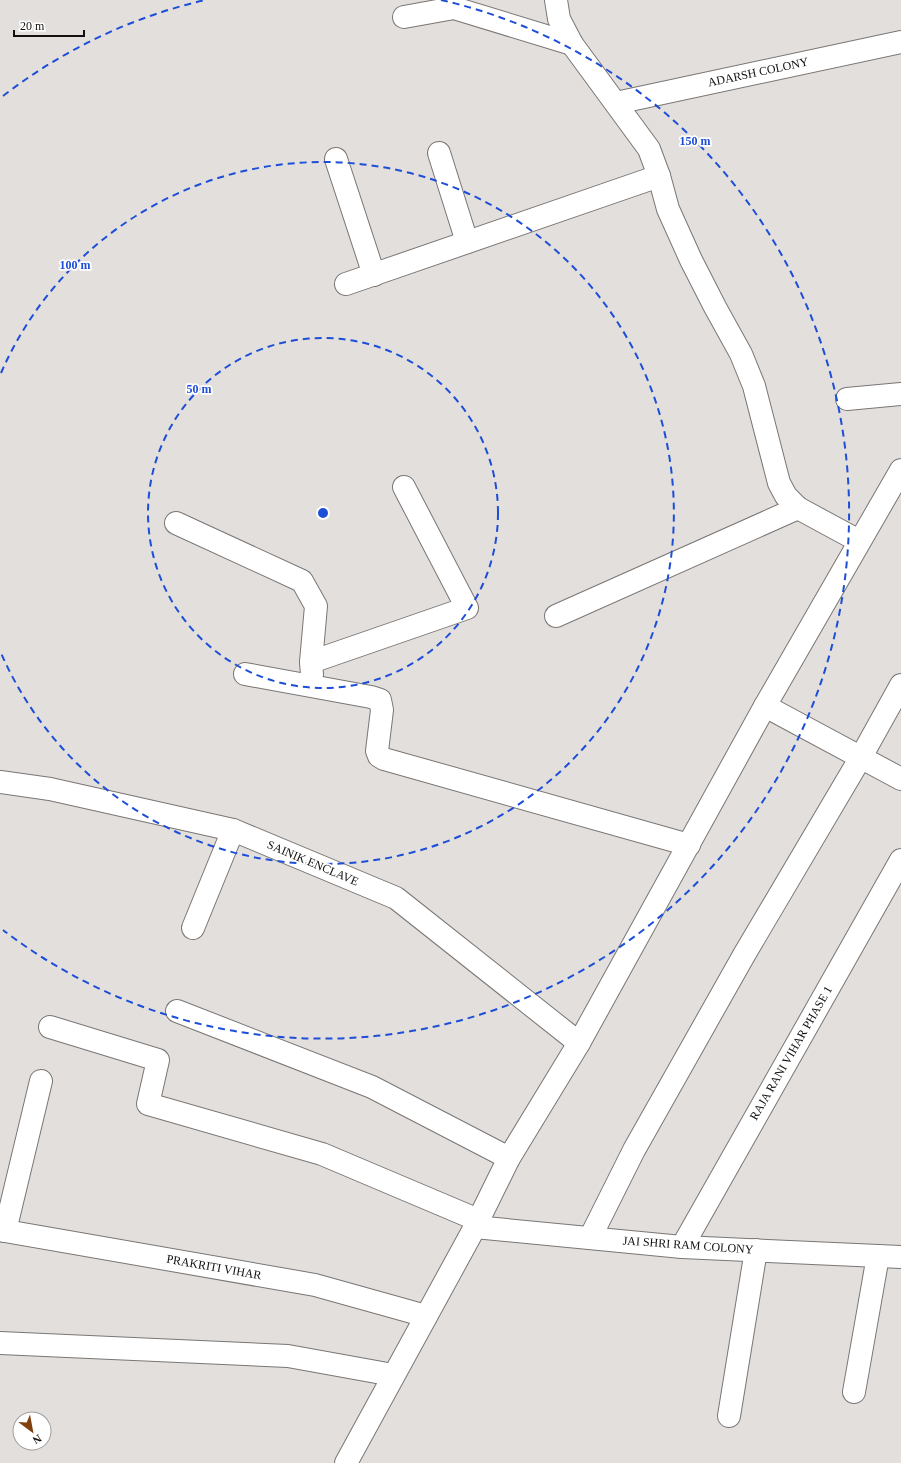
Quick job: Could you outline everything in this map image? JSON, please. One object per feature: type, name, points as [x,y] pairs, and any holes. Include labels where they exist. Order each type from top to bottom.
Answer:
[{"type":"street","points":[[556,0],[559,19],[572,44],[649,149],[659,176],[668,209],[691,260],[741,354],[754,386],[778,483],[786,496],[798,508],[859,541]]},
{"type":"street","points":[[404,17],[454,8],[572,44]]},
{"type":"street","name":"ADARSH COLONY","points":[[616,103],[901,42]]},
{"type":"street","points":[[439,153],[467,242]]},
{"type":"street","points":[[336,159],[374,275]]},
{"type":"street","points":[[346,284],[659,176]]},
{"type":"street","points":[[846,399],[901,394]]},
{"type":"street","points":[[346,1463],[476,1223],[509,1158],[579,1043],[764,706],[901,470]]},
{"type":"street","points":[[311,662],[467,608],[404,487]]},
{"type":"street","points":[[556,616],[798,508]]},
{"type":"street","points":[[176,523],[302,581],[316,606],[311,662],[313,686]]},
{"type":"street","points":[[245,674],[371,697],[380,700],[382,710],[378,751],[379,756],[384,759],[689,845]]},
{"type":"street","points":[[590,1238],[634,1150],[736,969],[861,757],[901,685]]},
{"type":"street","points":[[764,706],[901,779]]},
{"type":"street","name":"SAINIK ENCLAVE","points":[[0,782],[50,789],[233,830],[396,898],[579,1043]]},
{"type":"street","points":[[193,928],[233,830]]},
{"type":"street","name":"RAJA RANI VIHAR PHASE 1","points":[[682,1247],[901,860]]},
{"type":"street","points":[[177,1011],[372,1087],[509,1158]]},
{"type":"street","name":"JAI SHRI RAM COLONY","points":[[50,1027],[158,1060],[148,1104],[322,1154],[476,1223],[590,1238],[682,1247],[901,1257]]},
{"type":"street","points":[[2,1231],[41,1081]]},
{"type":"street","name":"PRAKRITI VIHAR","points":[[2,1231],[315,1285],[426,1316]]},
{"type":"street","points":[[730,1416],[756,1250]]},
{"type":"street","points":[[854,1392],[878,1256]]},
{"type":"street","points":[[0,1342],[288,1356],[393,1375]]}]
